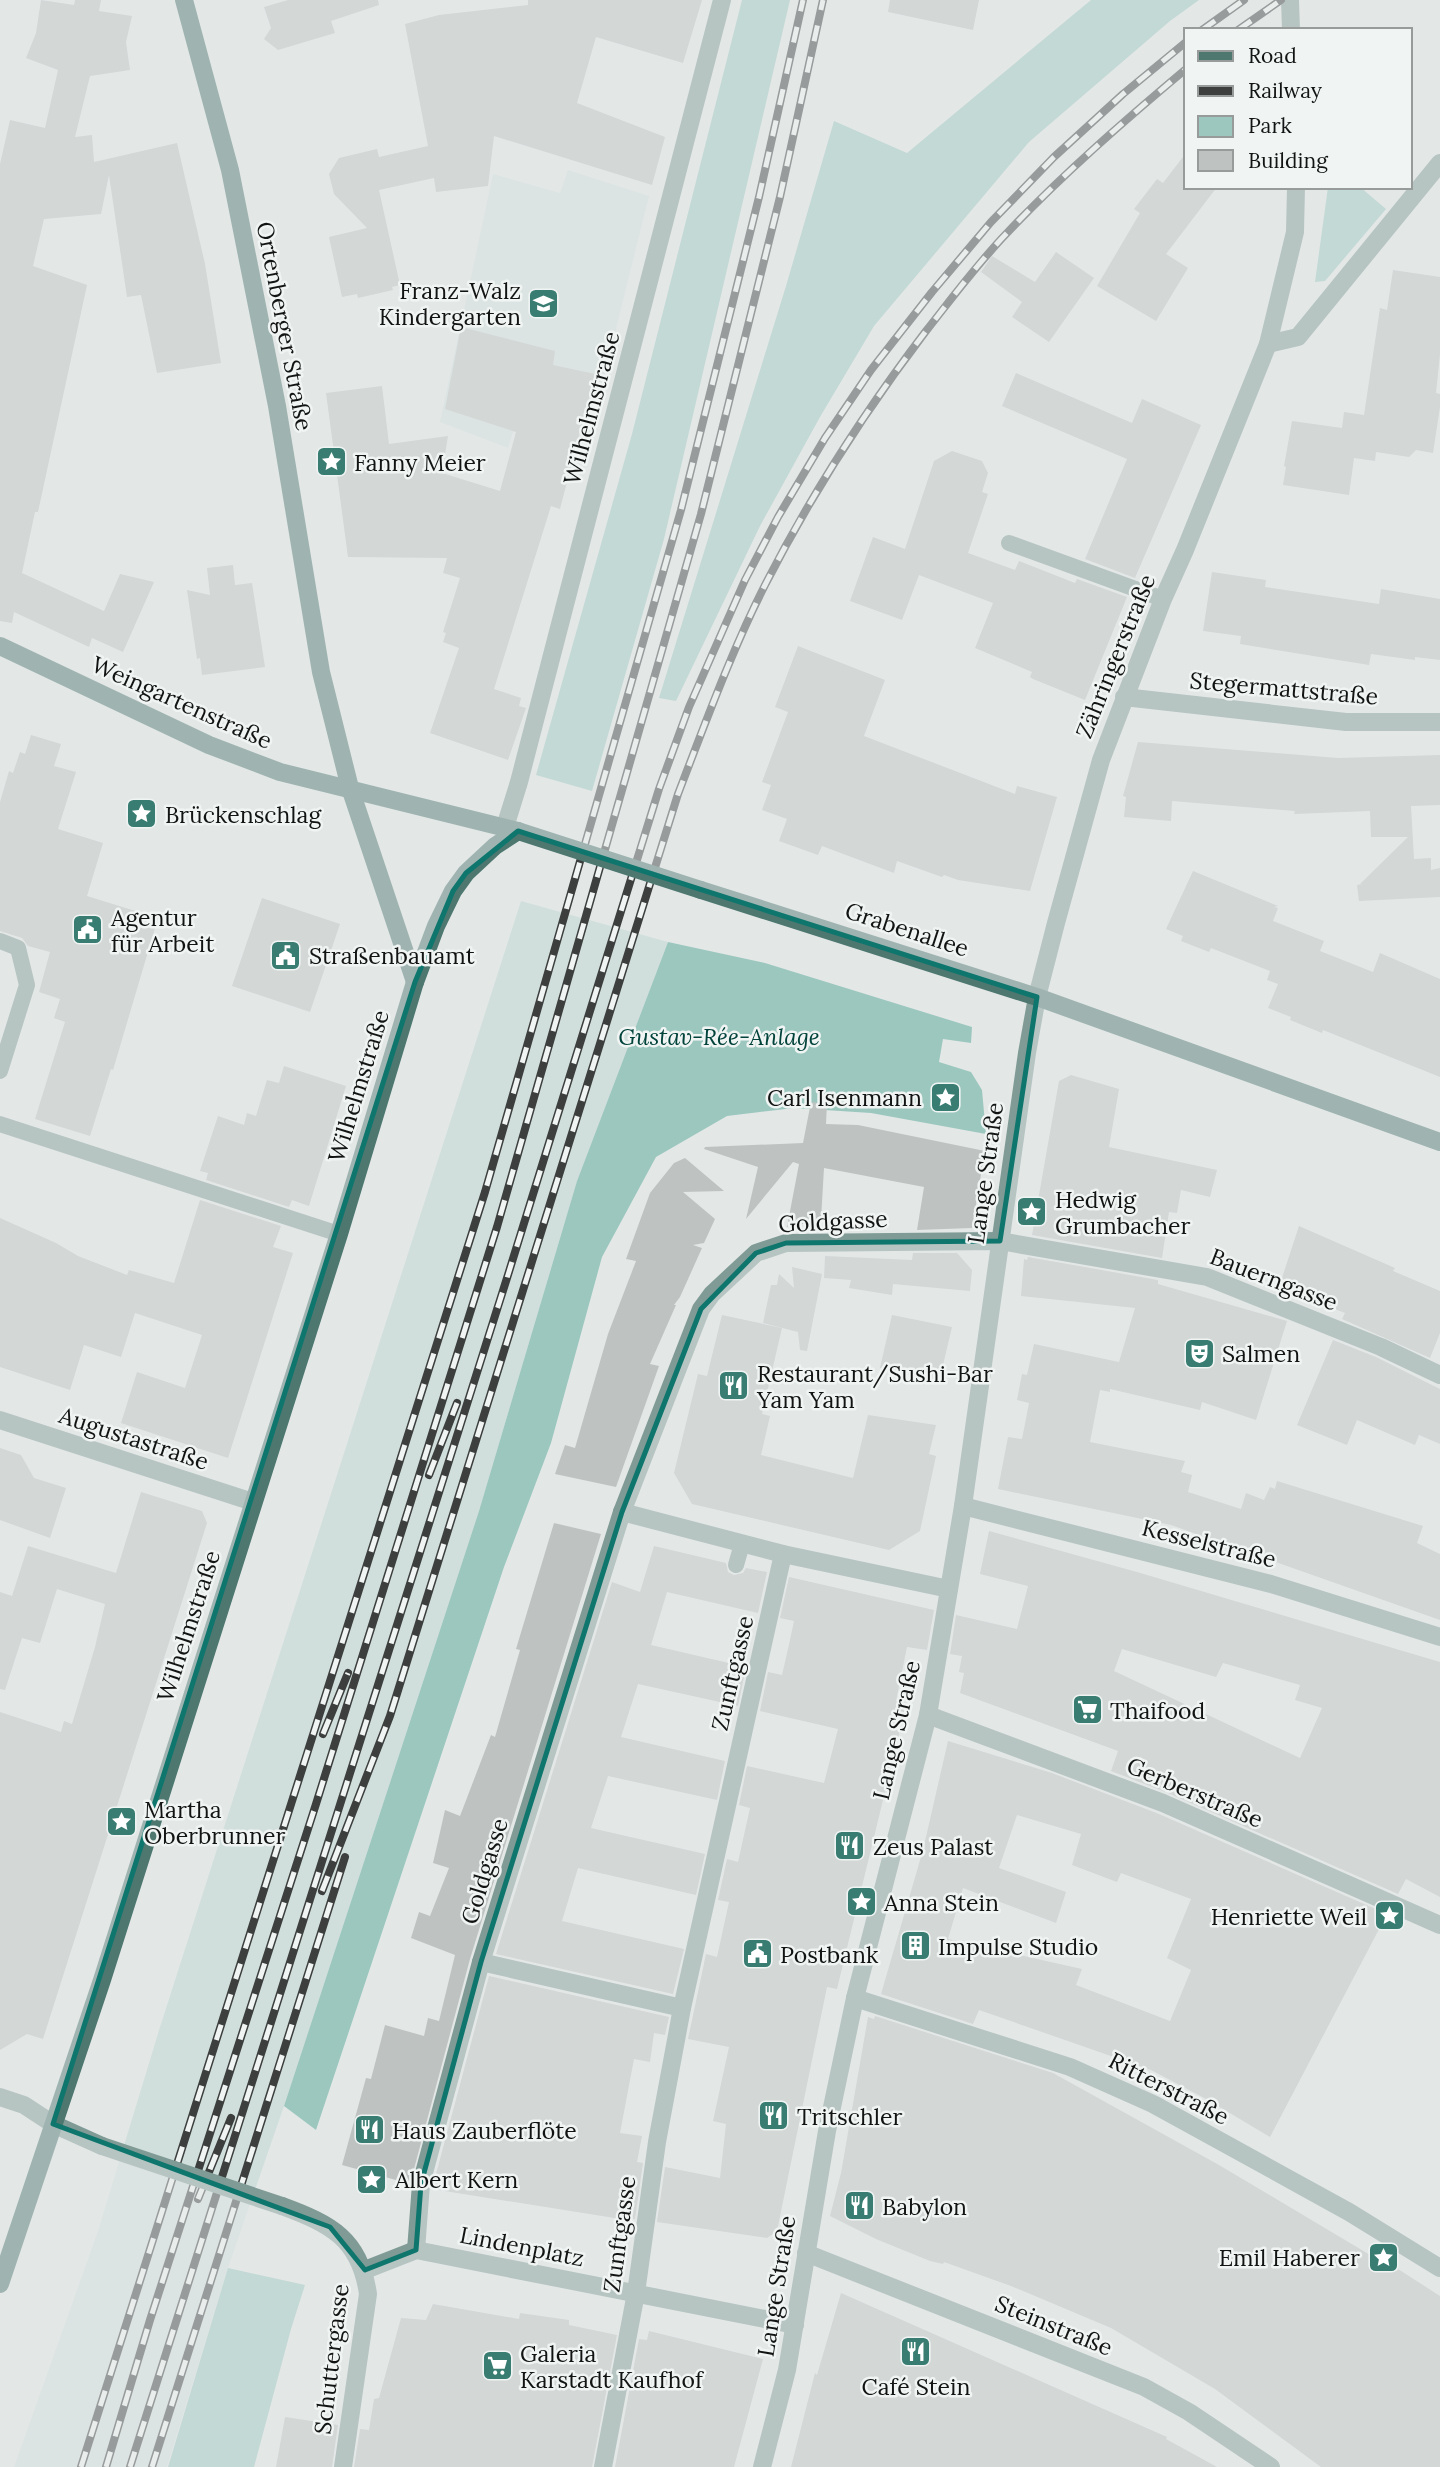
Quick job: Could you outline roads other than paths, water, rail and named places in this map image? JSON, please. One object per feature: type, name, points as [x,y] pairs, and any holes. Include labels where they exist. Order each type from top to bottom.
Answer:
[{"type":"street","name":"Ortenberger Straße","points":[[184,0],[230,170],[276,406],[321,672],[350,788]]},
{"type":"street","name":"Wilhelmstraße","points":[[0,2284],[96,1998],[339,1234],[415,982],[436,926],[453,891],[466,873],[511,829],[534,725],[722,0]]},
{"type":"street","points":[[1290,0],[1292,28]]},
{"type":"street","points":[[1268,344],[1298,337],[1440,163]]},
{"type":"street","name":"Zähringerstraße","points":[[1037,997],[1101,760],[1163,599],[1268,344],[1295,232],[1296,189]]},
{"type":"street","name":"Weingartenstraße","points":[[0,646],[209,746],[280,772],[350,788]]},
{"type":"street","name":"Stegermattstraße","points":[[1124,697],[1346,722],[1440,722]]},
{"type":"street","name":"Grabenallee","points":[[350,788],[511,829],[1037,997],[1440,1142]]},
{"type":"street","points":[[350,788],[415,982]]},
{"type":"street","name":"Lange Straße","points":[[762,2467],[787,2370],[827,2132],[855,1998],[928,1715],[963,1506],[1037,997]]},
{"type":"street","name":"Bauerngasse","points":[[1000,1241],[1207,1277],[1381,1347],[1440,1375]]},
{"type":"street","name":"Goldgasse","points":[[416,2250],[421,2185],[481,1962],[622,1512],[701,1308],[712,1294],[756,1253],[786,1243],[1000,1241]]},
{"type":"street","name":"Augustastraße","points":[[0,1420],[253,1502]]},
{"type":"street","name":"Kesselstraße","points":[[963,1506],[1271,1584],[1440,1637]]},
{"type":"street","points":[[622,1512],[783,1554],[948,1589]]},
{"type":"street","name":"Zunftgasse","points":[[603,2467],[636,2293],[657,2142],[682,2008],[783,1554]]},
{"type":"street","name":"Gerberstraße","points":[[928,1715],[1163,1803],[1440,1925]]},
{"type":"street","points":[[481,1962],[682,2008]]},
{"type":"street","name":"Ritterstraße","points":[[855,1998],[1069,2067],[1153,2104],[1349,2212],[1440,2269]]},
{"type":"street","points":[[0,2097],[24,2105],[53,2124]]},
{"type":"street","name":"Schuttergasse","points":[[53,2124],[103,2146],[288,2208],[330,2227],[356,2252],[365,2270],[368,2294],[343,2467]]},
{"type":"street","points":[[365,2270],[416,2250]]},
{"type":"street","name":"Lindenplatz","points":[[416,2250],[795,2325]]},
{"type":"street","name":"Steinstraße","points":[[806,2253],[1144,2387],[1189,2412],[1271,2467]]},
{"type":"lane","points":[[1009,543],[1163,599]]},
{"type":"lane","points":[[0,941],[18,948],[27,985],[0,1071]]},
{"type":"lane","points":[[0,1124],[339,1234]]},
{"type":"lane","points":[[736,1565],[742,1544]]},
{"type":"railway","points":[[81,2467],[485,1192],[681,510],[759,197],[803,0]]},
{"type":"railway","points":[[106,2467],[150,2320],[497,1227],[701,514],[780,197],[823,0]]},
{"type":"railway","points":[[1205,28],[1244,0]]},
{"type":"railway","points":[[1241,28],[1281,0]]},
{"type":"railway","points":[[130,2467],[659,789],[689,707],[745,580],[778,517],[825,438],[871,370],[991,222],[1054,157],[1123,94],[1184,44]]},
{"type":"railway","points":[[322,1891],[390,1716],[678,794],[753,610],[801,519],[840,454],[903,361],[965,281],[996,244],[1050,190],[1184,71]]},
{"type":"railway","points":[[429,1475],[457,1403]]},
{"type":"railway","points":[[323,1734],[348,1673]]},
{"type":"railway","points":[[152,2467],[345,1857]]},
{"type":"railway","points":[[198,2199],[231,2118]]},
{"type":"place","name":"Franz-Walz Kindergarten","points":[[544,303]]},
{"type":"place","name":"Fanny Meier","points":[[331,462]]},
{"type":"place","name":"Brückenschlag","points":[[142,814]]},
{"type":"place","name":"Agentur für Arbeit","points":[[88,930]]},
{"type":"place","name":"Straßenbauamt","points":[[286,955]]},
{"type":"place","name":"Carl Isenmann","points":[[945,1097]]},
{"type":"place","name":"Hedwig Grumbacher","points":[[1032,1212]]},
{"type":"place","name":"Salmen","points":[[1199,1353]]},
{"type":"place","name":"Restaurant/Sushi-Bar Yam Yam","points":[[734,1386]]},
{"type":"place","name":"Thaifood","points":[[1087,1710]]},
{"type":"place","name":"Martha Oberbrunner","points":[[121,1822]]},
{"type":"place","name":"Zeus Palast","points":[[850,1846]]},
{"type":"place","name":"Anna Stein","points":[[861,1902]]},
{"type":"place","name":"Henriette Weil","points":[[1390,1916]]},
{"type":"place","name":"Impulse Studio","points":[[915,1946]]},
{"type":"place","name":"Postbank","points":[[757,1954]]},
{"type":"place","name":"Tritschler","points":[[774,2116]]},
{"type":"place","name":"Haus Zauberflöte","points":[[369,2130]]},
{"type":"place","name":"Albert Kern","points":[[372,2179]]},
{"type":"place","name":"Babylon","points":[[859,2206]]},
{"type":"place","name":"Emil Haberer","points":[[1383,2257]]},
{"type":"place","name":"Café Stein","points":[[916,2352]]},
{"type":"place","name":"Galeria Karstadt Kaufhof","points":[[497,2366]]},
{"type":"park label","name":"Gustav-Rée-Anlage","points":[[719,1036]]}]
